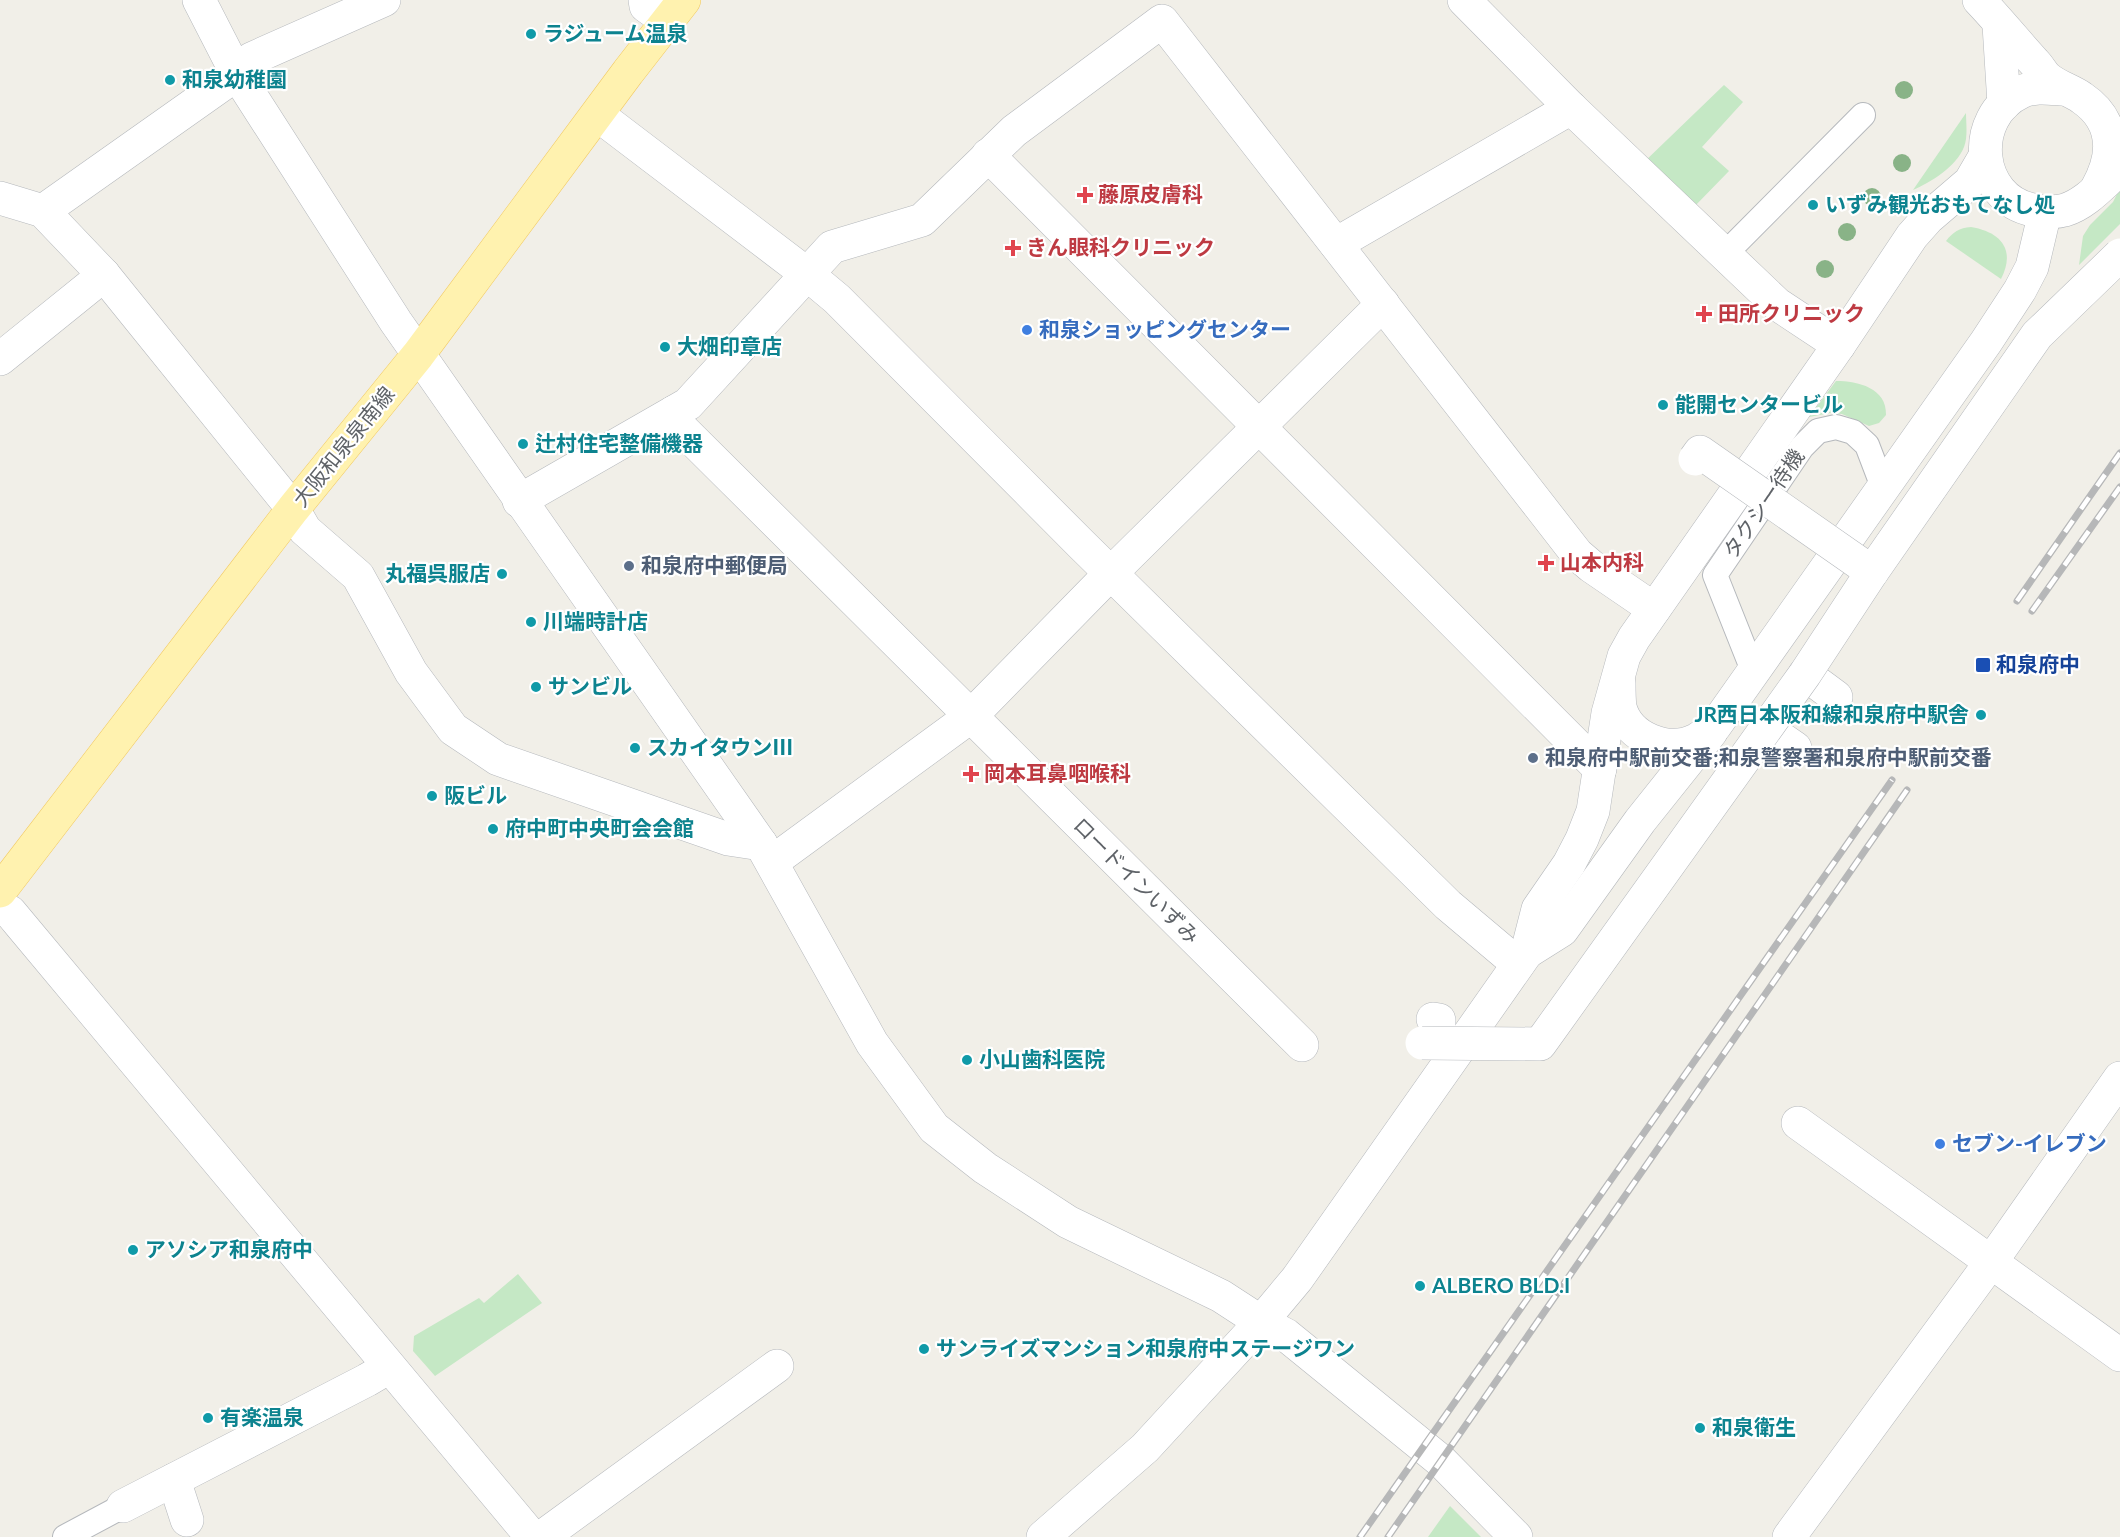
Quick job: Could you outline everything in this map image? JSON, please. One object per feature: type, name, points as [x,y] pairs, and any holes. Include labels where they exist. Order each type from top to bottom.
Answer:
[{"type":"main road","name":"大阪和泉泉南線","points":[[0,891],[293,509],[418,355],[598,115],[665,7]]},
{"type":"street","points":[[199,0],[237,74],[418,355],[766,853],[872,1043],[934,1128],[985,1168],[1068,1222],[1221,1296],[1291,1339],[1441,1461],[1516,1537]]},
{"type":"street","points":[[43,211],[237,74],[251,58],[384,0]]},
{"type":"street","points":[[1464,0],[1571,108],[1777,304],[1839,345]]},
{"type":"street","points":[[1978,0],[2046,77],[2061,88],[2081,97],[2097,110],[2113,130],[2107,170],[2108,179],[2082,202],[2064,210],[2045,212],[2023,208],[2005,196],[1991,179],[1984,158],[1985,139],[1992,119],[2004,104],[2021,92],[2041,87],[2061,88]]},
{"type":"street","points":[[519,501],[688,404],[832,247],[922,220],[1014,131],[1162,21],[1577,554],[1654,609]]},
{"type":"street","points":[[1999,25],[2004,104]]},
{"type":"street","points":[[1336,244],[1571,108]]},
{"type":"street","points":[[598,115],[837,299],[1448,905],[1522,958]]},
{"type":"street","points":[[988,155],[1600,769]]},
{"type":"street","points":[[1043,1537],[1145,1448],[1261,1322],[1297,1279],[1522,958],[1538,909],[1569,864],[1593,811],[1608,713],[1624,656],[1654,609],[1839,345],[1912,236],[1928,218],[1970,182],[1984,158]]},
{"type":"street","points":[[0,198],[43,211],[104,275],[293,509],[305,530],[358,576],[411,672],[453,729],[498,759],[766,853]]},
{"type":"street","points":[[1522,958],[1562,930],[1640,821],[1754,673],[2020,290],[2032,267],[2045,212]]},
{"type":"street","points":[[1427,1039],[1540,1044],[1804,674],[2037,335],[2120,255]]},
{"type":"street","points":[[0,359],[104,275]]},
{"type":"street","points":[[766,853],[970,717],[1111,573],[1383,304]]},
{"type":"street","name":"ロードインいずみ","points":[[674,412],[681,428],[1302,1045]]},
{"type":"street","points":[[1695,459],[1700,452],[1872,572]]},
{"type":"street","points":[[1804,674],[1836,697]]},
{"type":"street","points":[[1618,676],[1620,707],[1627,721],[1640,735],[1661,745],[1682,744],[1695,740],[1715,726]]},
{"type":"street","points":[[1766,728],[1796,748]]},
{"type":"street","points":[[0,906],[10,912],[28,933],[532,1537]]},
{"type":"street","points":[[1788,1537],[1991,1262],[2120,1078]]},
{"type":"street","points":[[1798,1123],[2120,1355]]},
{"type":"street","points":[[542,1537],[777,1366]]},
{"type":"street","points":[[123,1506],[389,1367]]},
{"type":"street","points":[[174,1480],[187,1520]]},
{"type":"lane","points":[[1725,254],[1863,115]]},
{"type":"lane","name":"タクシー待機","points":[[1754,673],[1715,575],[1802,447],[1818,431],[1836,427],[1853,432],[1867,445],[1883,487]]},
{"type":"lane","points":[[65,1537],[123,1506]]},
{"type":"green space","points":[[1724,85],[1743,102],[1702,147],[1729,171],[1693,208],[1641,165]]},
{"type":"green space","points":[[1966,113],[1966,139],[1960,154],[1942,173],[1913,190]]},
{"type":"green space","points":[[2120,188],[2120,224],[2079,265],[2083,236],[2090,225],[2113,202]]},
{"type":"green space","points":[[1971,227],[1990,233],[2003,244],[2007,259],[2001,279],[1946,241],[1957,231]]},
{"type":"green space","points":[[1836,381],[1862,385],[1876,392],[1882,398],[1886,415],[1879,423],[1869,426],[1842,414],[1830,413],[1809,417]]},
{"type":"green space","points":[[518,1274],[542,1303],[435,1376],[413,1351],[414,1336],[479,1298],[484,1303]]},
{"type":"green space","points":[[1450,1506],[1481,1537],[1428,1537]]},
{"type":"railway","points":[[2017,601],[2120,453]]},
{"type":"railway","points":[[2032,611],[2120,487]]},
{"type":"railway","points":[[1360,1537],[1892,780]]},
{"type":"railway","points":[[1388,1537],[1907,790]]},
{"type":"place","name":"ラジューム温泉","points":[[531,34]]},
{"type":"place","name":"和泉幼稚園","points":[[170,80]]},
{"type":"place","name":"藤原皮膚科","points":[[1085,195]]},
{"type":"place","name":"いずみ観光おもてなし処","points":[[1813,205]]},
{"type":"place","name":"きん眼科クリニック","points":[[1013,248]]},
{"type":"place","name":"田所クリニック","points":[[1704,314]]},
{"type":"place","name":"和泉ショッピングセンター","points":[[1027,330]]},
{"type":"place","name":"大畑印章店","points":[[665,347]]},
{"type":"place","name":"能開センタービル","points":[[1663,405]]},
{"type":"place","name":"辻村住宅整備機器","points":[[523,444]]},
{"type":"place","name":"山本内科","points":[[1546,563]]},
{"type":"place","name":"和泉府中郵便局","points":[[629,566]]},
{"type":"place","name":"丸福呉服店","points":[[502,574]]},
{"type":"place","name":"川端時計店","points":[[531,622]]},
{"type":"place","name":"和泉府中","points":[[1983,665]]},
{"type":"place","name":"サンビル","points":[[536,687]]},
{"type":"place","name":"JR西日本阪和線和泉府中駅舎","points":[[1981,715]]},
{"type":"place","name":"スカイタウンⅢ","points":[[635,748]]},
{"type":"place","name":"和泉府中駅前交番;和泉警察署和泉府中駅前交番","points":[[1533,758]]},
{"type":"place","name":"岡本耳鼻咽喉科","points":[[971,774]]},
{"type":"place","name":"阪ビル","points":[[432,796]]},
{"type":"place","name":"府中町中央町会会館","points":[[493,829]]},
{"type":"place","name":"小山歯科医院","points":[[967,1060]]},
{"type":"place","name":"セブン-イレブン","points":[[1940,1144]]},
{"type":"place","name":"アソシア和泉府中","points":[[133,1250]]},
{"type":"place","name":"ALBERO BLD.I","points":[[1420,1286]]},
{"type":"place","name":"サンライズマンション和泉府中ステージワン","points":[[924,1349]]},
{"type":"place","name":"有楽温泉","points":[[208,1418]]},
{"type":"place","name":"和泉衛生","points":[[1700,1428]]}]
